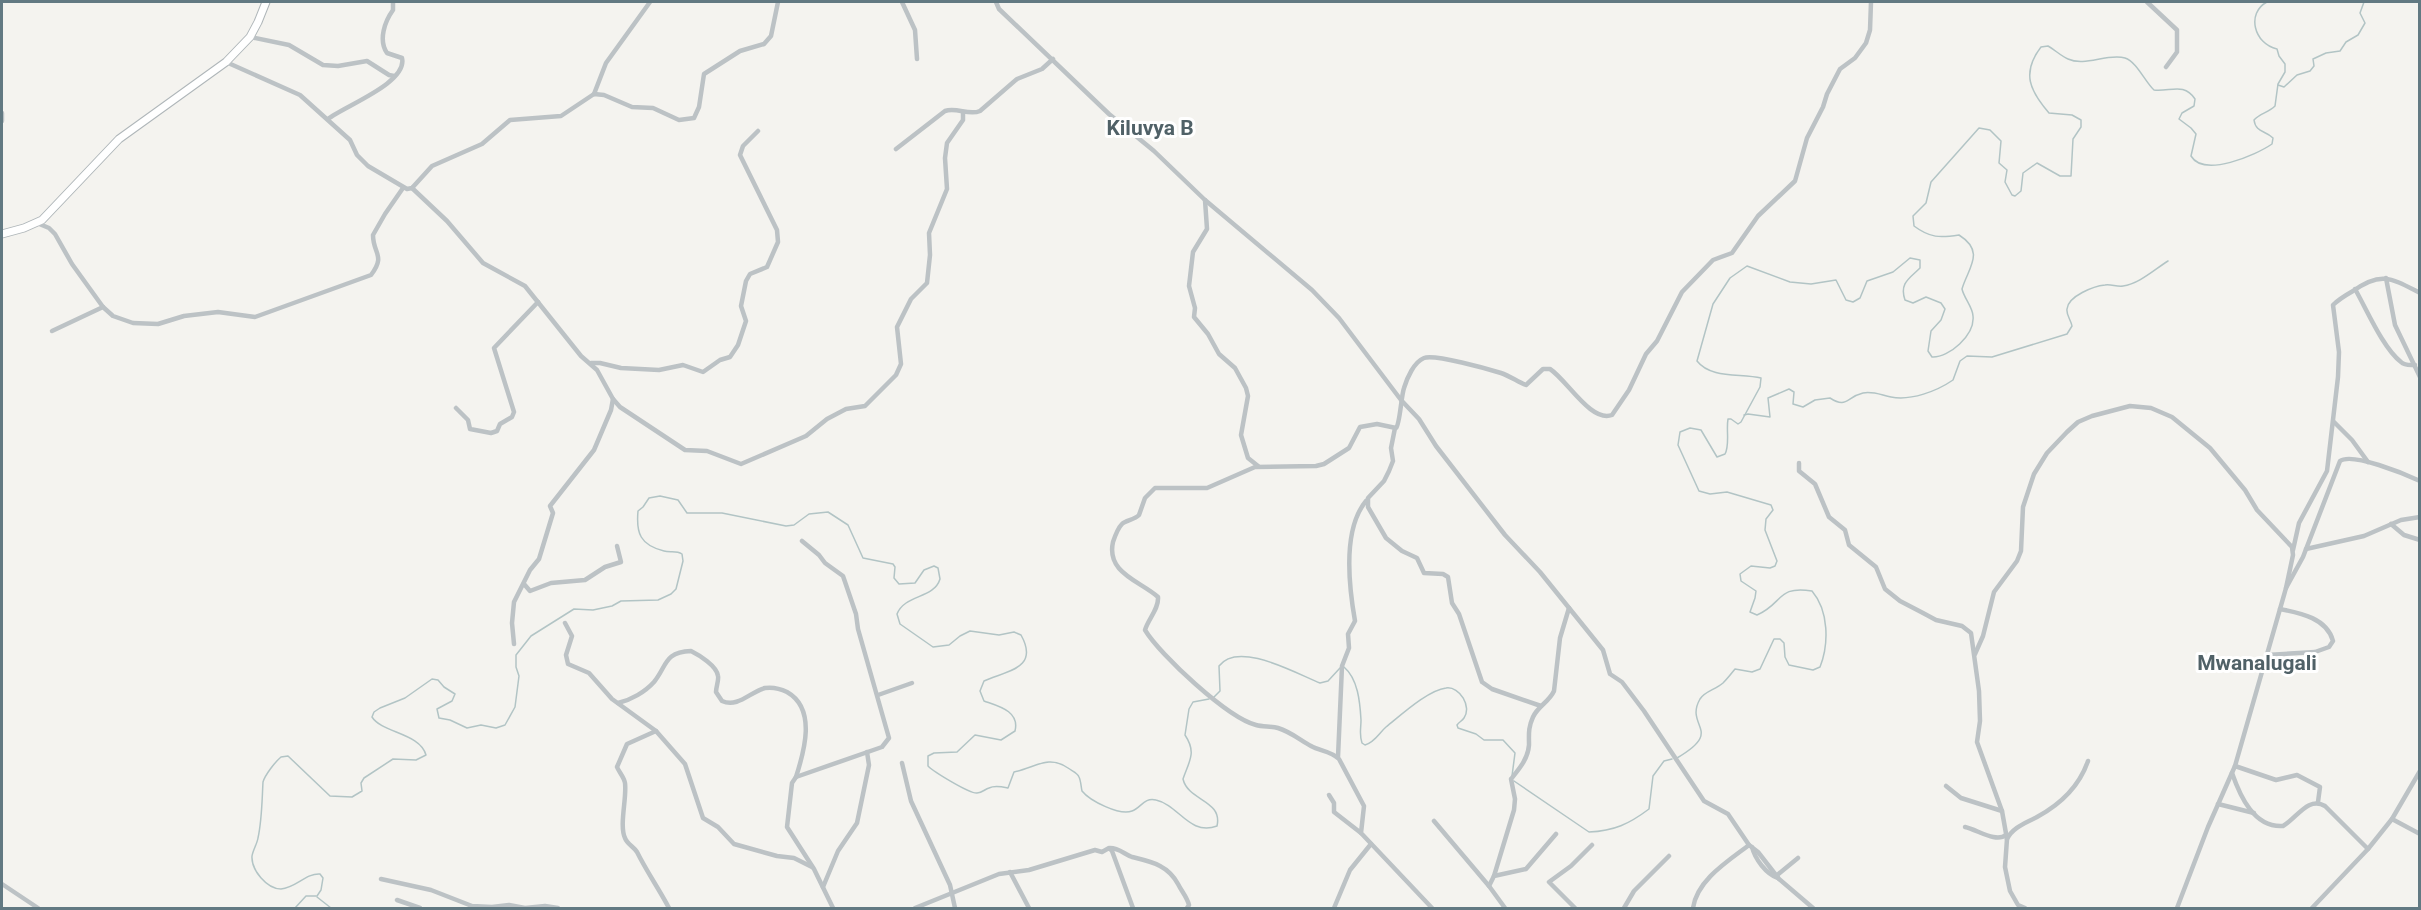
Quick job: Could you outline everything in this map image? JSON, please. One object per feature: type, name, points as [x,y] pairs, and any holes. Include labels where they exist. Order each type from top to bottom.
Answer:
[{"type":"street","points":[[2,232],[37,223],[119,139],[226,62],[250,37],[266,2]]},
{"type":"street","points":[[328,119],[384,87],[402,68],[402,58],[387,53],[383,44],[387,18],[393,10],[393,2]]},
{"type":"street","points":[[594,94],[606,63],[650,2]]},
{"type":"street","points":[[412,188],[432,166],[482,144],[510,120],[561,116],[594,94],[604,95],[632,107],[654,108],[679,120],[694,118],[699,107],[704,74],[732,55],[768,41],[778,2]]},
{"type":"street","points":[[902,2],[915,30],[917,59]]},
{"type":"street","points":[[996,2],[999,9],[1205,200],[1322,299],[1339,318],[1401,401],[1419,419],[1436,446],[1505,535],[1527,558],[1603,650],[1610,674],[1622,682],[1644,711],[1697,792],[1708,805],[1728,814],[1766,870],[1813,909]]},
{"type":"street","points":[[1361,833],[1364,806],[1338,757],[1342,666],[1349,648],[1348,634],[1355,621],[1350,599],[1350,555],[1356,522],[1366,501],[1384,481],[1393,461],[1391,448],[1395,428],[1400,423],[1399,407],[1406,382],[1418,362],[1434,356],[1501,373],[1526,385],[1543,369],[1550,369],[1592,412],[1603,417],[1612,415],[1629,390],[1646,354],[1658,341],[1682,292],[1713,260],[1732,253],[1758,216],[1795,181],[1807,138],[1838,72],[1855,58],[1866,43],[1871,2]]},
{"type":"street","points":[[2147,2],[2177,30],[2177,52],[2166,67]]},
{"type":"street","points":[[250,37],[289,45],[322,65],[338,66],[367,62],[394,76]]},
{"type":"street","points":[[896,149],[948,110],[975,113],[980,111],[1017,79],[1042,69],[1053,59]]},
{"type":"street","points":[[226,62],[300,95],[350,140],[360,159],[403,188],[412,188],[447,221],[483,263],[525,286],[581,356],[591,363],[612,399],[662,437],[685,450],[707,451],[738,464],[806,436],[827,419],[846,409],[865,406],[899,369],[901,364],[897,327],[911,299],[927,282],[930,255],[929,233],[947,189],[945,158],[947,143],[963,120],[963,112]]},
{"type":"street","points":[[2,113],[2,121]]},
{"type":"street","points":[[591,363],[659,370],[682,365],[703,372],[732,355],[745,329],[746,321],[741,306],[746,281],[750,274],[767,267],[778,242],[775,223],[740,154],[743,146],[758,131]]},
{"type":"street","points":[[37,223],[49,228],[55,234],[72,264],[113,316],[133,323],[158,324],[184,316],[218,312],[250,318],[363,280],[374,271],[379,256],[373,240],[374,235],[403,188]]},
{"type":"street","points":[[1205,200],[1207,229],[1192,258],[1189,286],[1195,308],[1195,319],[1208,334],[1219,354],[1235,368],[1246,388],[1248,396],[1241,435],[1248,458],[1259,467]]},
{"type":"street","points":[[2386,278],[2395,325],[2420,377]]},
{"type":"street","points":[[2177,909],[2235,766],[2286,588],[2299,523],[2327,471],[2334,422],[2339,352],[2333,305],[2373,279],[2386,278],[2420,293]]},
{"type":"street","points":[[2355,289],[2385,342],[2400,362],[2415,365]]},
{"type":"street","points":[[456,408],[468,420],[470,429],[491,434],[497,431],[500,424],[512,417],[514,412],[494,348],[538,302]]},
{"type":"street","points":[[52,331],[104,307]]},
{"type":"street","points":[[514,645],[512,624],[514,602],[543,550],[553,513],[550,506],[594,450],[611,410],[612,399]]},
{"type":"street","points":[[1975,654],[1983,636],[1994,592],[2017,561],[2020,551],[2023,507],[2034,474],[2047,453],[2067,432],[2078,422],[2092,416],[2138,406],[2162,412],[2179,421],[2210,448],[2245,490],[2257,510],[2288,540],[2293,550]]},
{"type":"street","points":[[2334,422],[2352,440],[2368,462]]},
{"type":"street","points":[[1338,757],[1311,746],[1280,729],[1255,725],[1236,717],[1212,699],[1147,633],[1148,621],[1157,606],[1158,597],[1122,573],[1112,557],[1114,539],[1120,526],[1139,515],[1145,498],[1155,488],[1207,488],[1251,468],[1309,467],[1324,464],[1349,448],[1360,427],[1377,424],[1395,428]]},
{"type":"street","points":[[2286,588],[2306,549],[2341,460],[2348,457],[2368,462],[2420,481]]},
{"type":"street","points":[[1799,463],[1798,470],[1818,490],[1828,517],[1845,530],[1851,548],[1876,567],[1885,589],[1900,601],[1936,620],[1968,629],[1974,640],[1979,681],[1980,721],[1977,742],[2002,811],[2007,837],[2005,867],[2012,897],[2018,905],[2025,909]]},
{"type":"street","points":[[1366,501],[1389,541],[1402,551],[1417,558],[1424,573],[1443,574],[1448,577],[1452,603],[1459,614],[1482,682],[1492,689],[1541,706]]},
{"type":"street","points":[[2306,549],[2364,536],[2391,524],[2420,517]]},
{"type":"street","points":[[2391,524],[2404,535],[2420,540]]},
{"type":"street","points":[[796,777],[885,745],[889,738],[843,576],[802,541]]},
{"type":"street","points":[[524,584],[530,591],[550,583],[585,580],[605,567],[621,562],[617,546]]},
{"type":"street","points":[[1489,886],[1514,810],[1515,799],[1511,779],[1526,758],[1529,745],[1528,729],[1534,715],[1552,697],[1554,691],[1560,638],[1569,608]]},
{"type":"street","points":[[2267,654],[2323,650],[2333,641],[2329,630],[2316,621],[2299,613],[2280,609]]},
{"type":"street","points":[[564,623],[572,636],[566,655],[568,664],[589,673],[618,703],[656,731],[685,764],[705,819],[718,827],[736,844],[796,859],[814,869]]},
{"type":"street","points":[[618,703],[639,695],[650,686],[663,664],[671,657],[691,651],[717,672],[716,692],[722,701],[730,703],[739,701],[768,688],[786,692],[798,701],[802,709],[806,731],[802,757],[791,787],[787,827],[814,869],[833,909]]},
{"type":"street","points":[[878,695],[912,682]]},
{"type":"street","points":[[656,731],[627,744],[617,767],[625,784],[623,825],[625,838],[637,853],[642,866],[660,891],[669,909]]},
{"type":"street","points":[[823,887],[838,851],[857,823],[869,765],[867,752]]},
{"type":"street","points":[[1965,827],[1981,831],[1995,839],[2007,837],[2051,808],[2073,790],[2088,761]]},
{"type":"street","points":[[902,764],[911,801],[950,885],[955,909]]},
{"type":"street","points":[[2235,766],[2276,780],[2292,775],[2302,777],[2320,788],[2318,802]]},
{"type":"street","points":[[2312,909],[2368,849],[2392,819],[2420,771]]},
{"type":"street","points":[[2232,773],[2241,797],[2254,813],[2271,825],[2283,826],[2311,804],[2318,802],[2325,806],[2368,849]]},
{"type":"street","points":[[1946,786],[1961,798],[2002,811]]},
{"type":"street","points":[[1329,795],[1334,803],[1334,812],[1361,833],[1432,909]]},
{"type":"street","points":[[2218,804],[2254,813]]},
{"type":"street","points":[[2392,819],[2420,834]]},
{"type":"street","points":[[1434,820],[1489,886],[1505,909]]},
{"type":"street","points":[[1494,876],[1526,869],[1556,834]]},
{"type":"street","points":[[1334,909],[1350,870],[1371,844]]},
{"type":"street","points":[[1575,909],[1549,882],[1571,866],[1592,845]]},
{"type":"street","points":[[1693,909],[1698,892],[1707,881],[1725,863],[1751,846]]},
{"type":"street","points":[[915,909],[976,882],[1010,872],[1029,870],[1095,850],[1102,852],[1106,848],[1116,849],[1169,870],[1186,895],[1189,905],[1187,909]]},
{"type":"street","points":[[1110,849],[1133,909]]},
{"type":"street","points":[[1624,909],[1634,891],[1669,856]]},
{"type":"street","points":[[1777,877],[1798,858]]},
{"type":"street","points":[[1010,872],[1029,909]]},
{"type":"street","points":[[381,879],[431,890],[472,906],[509,905],[525,908],[545,906],[558,909]]},
{"type":"street","points":[[2,884],[38,909]]},
{"type":"street","points":[[397,900],[420,909]]},
{"type":"waterway","points":[[1677,758],[1699,741],[1701,734],[1696,708],[1702,696],[1723,683],[1735,669],[1752,672],[1760,669],[1774,639],[1780,639],[1784,643],[1785,657],[1789,665],[1813,670],[1820,667],[1825,648],[1826,628],[1822,608],[1812,591],[1801,590],[1786,593],[1765,611],[1757,615],[1750,612],[1756,591],[1741,581],[1740,574],[1751,566],[1770,568],[1775,566],[1777,561],[1765,530],[1766,519],[1773,510],[1771,505],[1727,492],[1710,494],[1699,491],[1678,445],[1680,432],[1690,428],[1701,430],[1717,457],[1725,454],[1728,419],[1738,424],[1741,422],[1760,387],[1761,378],[1710,371],[1697,361],[1713,304],[1730,278],[1747,266],[1790,282],[1811,284],[1836,280],[1846,300],[1853,302],[1860,298],[1867,281],[1893,272],[1910,258],[1920,260],[1920,268],[1904,285],[1905,300],[1913,303],[1926,297],[1941,303],[1945,309],[1941,320],[1931,331],[1928,351],[1932,357],[1946,354],[1960,344],[1973,323],[1973,313],[1962,289],[1973,260],[1972,248],[1959,235],[1941,237],[1925,233],[1914,226],[1913,216],[1926,203],[1931,182],[1979,128],[1990,130],[2001,141],[1999,163],[2007,170],[2005,182],[2012,195],[2015,196],[2021,191],[2023,173],[2037,163],[2060,176],[2071,176],[2073,139],[2081,127],[2081,120],[2072,115],[2049,113],[2037,97],[2030,82],[2030,74],[2031,65],[2041,47],[2048,46],[2065,58],[2082,62],[2111,57],[2125,58],[2137,68],[2154,90],[2181,89],[2191,94],[2195,99],[2194,106],[2182,113],[2179,119],[2196,134],[2191,156],[2198,162],[2218,165],[2254,154],[2272,144],[2273,138],[2259,129],[2254,120],[2275,106],[2278,84],[2285,72],[2285,64],[2277,49],[2263,41],[2256,28],[2256,13],[2267,2]]},
{"type":"waterway","points":[[2278,85],[2284,87],[2297,75],[2310,71],[2314,66],[2313,59],[2326,53],[2340,51],[2346,42],[2358,35],[2365,23],[2360,13],[2364,2]]},
{"type":"waterway","points":[[1744,415],[1770,417],[1768,398],[1789,389],[1794,392],[1793,404],[1803,407],[1815,400],[1830,398],[1843,402],[1867,393],[1907,398],[1932,391],[1953,380],[1960,361],[1967,356],[1992,357],[2067,334],[2072,326],[2067,313],[2068,304],[2077,296],[2100,286],[2129,285],[2168,261]]},
{"type":"waterway","points":[[317,896],[321,890],[323,878],[320,874],[281,889],[265,882],[254,867],[252,856],[259,831],[263,782],[273,765],[281,757],[288,756],[330,796],[352,797],[362,791],[361,783],[364,778],[393,759],[416,760],[426,755],[416,742],[384,727],[372,717],[374,712],[380,708],[405,698],[432,679],[438,680],[455,694],[452,701],[437,709],[439,718],[450,720],[467,728],[481,725],[496,728],[505,725],[515,707],[519,676],[516,655],[531,636],[574,609],[593,610],[612,606],[621,601],[658,600],[676,589],[683,561],[682,554],[664,551],[650,545],[645,542],[639,532],[638,511],[649,498],[660,496],[678,500],[687,513],[722,513],[786,526],[794,525],[809,514],[828,512],[848,525],[863,558],[893,564],[894,578],[899,584],[915,583],[924,570],[934,566],[938,568],[940,579],[937,585],[926,594],[906,603],[897,614],[900,624],[933,647],[949,645],[970,631],[999,635],[1014,632],[1021,635],[1026,646],[1023,662],[1010,671],[984,681],[980,691],[984,701],[1001,707],[1011,714],[1016,724],[1015,731],[1001,740],[975,735],[957,752],[934,753],[928,756],[928,766],[967,790],[979,793],[999,786],[1008,788],[1014,772],[1041,763],[1054,762],[1076,773],[1080,779],[1082,791],[1106,807],[1127,812],[1135,810],[1152,799],[1164,803],[1199,827],[1217,826],[1215,811],[1191,792],[1183,779],[1191,752],[1185,735],[1189,709],[1193,702],[1209,699]]},
{"type":"waterway","points":[[1213,698],[1220,691],[1219,666],[1228,659],[1240,656],[1268,661],[1320,683],[1328,681],[1340,668]]},
{"type":"waterway","points":[[1344,667],[1349,672],[1357,691],[1361,713],[1361,737],[1365,745],[1372,742],[1386,727],[1423,698],[1439,690],[1451,688],[1460,694],[1467,708],[1464,718],[1457,725],[1458,728],[1476,734],[1484,740],[1503,740],[1515,753],[1512,776]]},
{"type":"waterway","points":[[1514,781],[1589,832],[1606,830],[1621,826],[1649,809],[1653,776],[1664,761],[1672,759]]},
{"type":"waterway","points":[[295,908],[306,896],[316,896]]},
{"type":"waterway","points":[[317,897],[331,908]]},
{"type":"district","name":"Kiluvya B","points":[[1150,128]]},
{"type":"district","name":"Mwanalugali","points":[[2257,663]]}]
